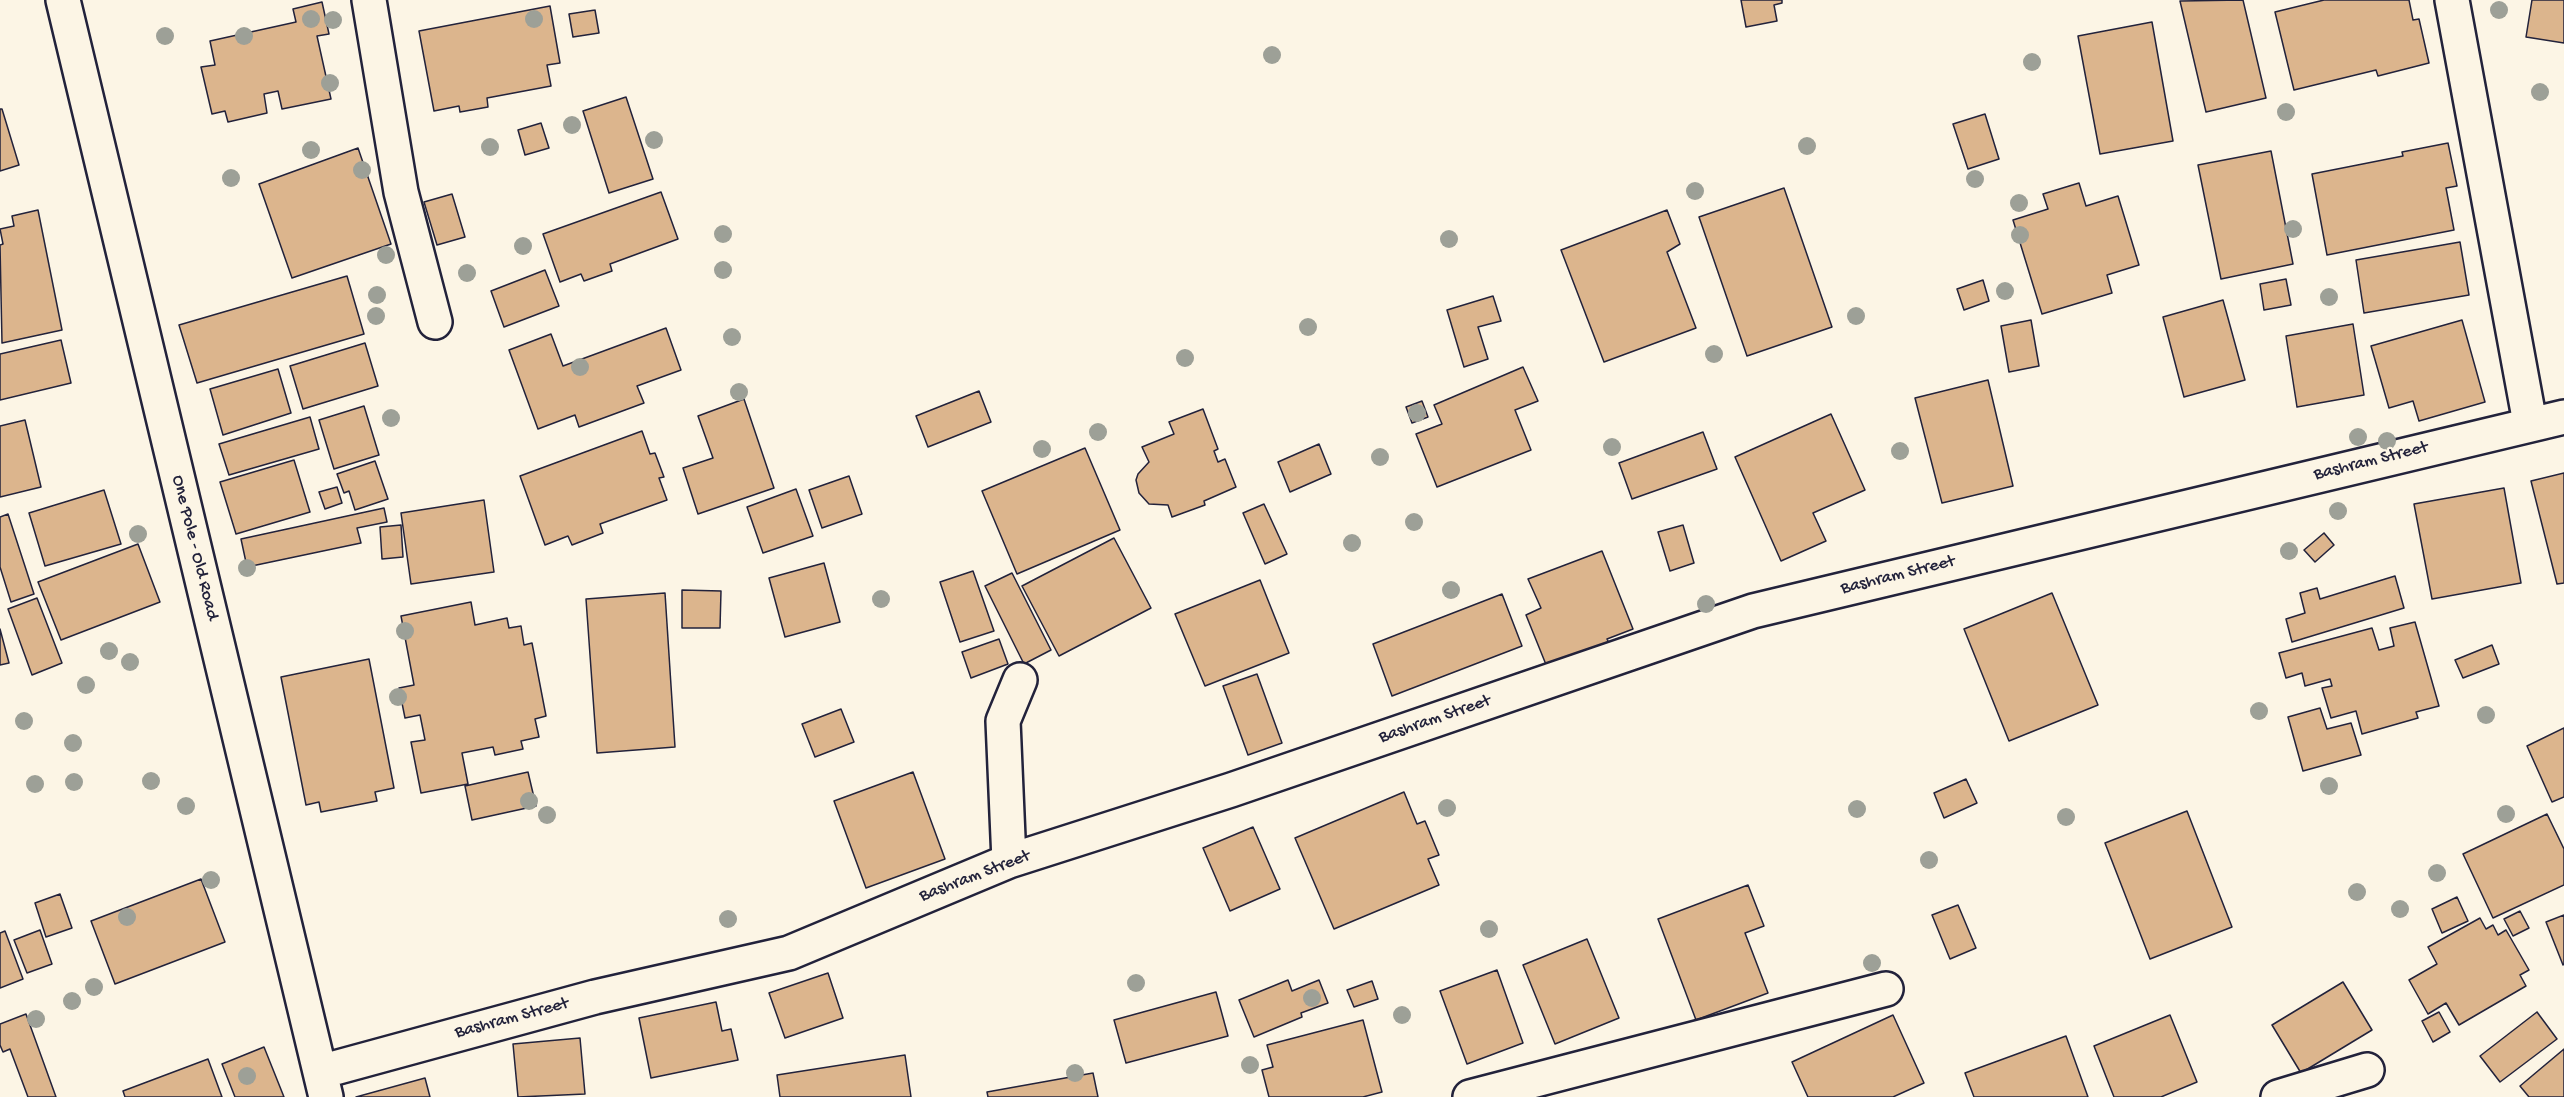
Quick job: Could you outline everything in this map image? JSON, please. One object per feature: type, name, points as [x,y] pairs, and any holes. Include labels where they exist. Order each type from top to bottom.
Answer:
[{"type":"street","name":"One Pole - Old Road","points":[[63,0],[323,1084]]},
{"type":"street","points":[[369,0],[401,192],[435,322]]},
{"type":"street","points":[[2452,0],[2530,423]]},
{"type":"street","name":"Bashram Street","points":[[323,1084],[595,997],[789,953],[1009,861],[1231,790],[1753,611],[2530,423],[2564,417]]},
{"type":"street","points":[[1009,861],[1003,721],[1020,680]]},
{"type":"street","points":[[1470,1097],[1886,988]]},
{"type":"street","points":[[2278,1097],[2367,1070]]},
{"type":"building","points":[[1741,0],[1782,0],[1782,3],[1774,5],[1777,21],[1746,27]]},
{"type":"building","points":[[2243,0],[2266,98],[2206,112],[2180,1]]},
{"type":"building","points":[[2324,0],[2409,0],[2413,20],[2419,19],[2429,63],[2378,76],[2376,70],[2294,90],[2275,12]]},
{"type":"building","points":[[2532,0],[2564,0],[2564,43],[2526,37]]},
{"type":"building","points":[[322,2],[329,34],[317,36],[331,99],[282,109],[278,91],[264,94],[267,113],[228,122],[225,111],[212,114],[201,67],[215,65],[210,41],[296,22],[293,9]]},
{"type":"building","points":[[550,6],[560,63],[547,65],[551,86],[487,98],[488,107],[460,112],[459,106],[434,111],[419,31]]},
{"type":"building","points":[[595,10],[599,33],[573,37],[569,14]]},
{"type":"building","points":[[2152,22],[2173,141],[2100,154],[2078,36]]},
{"type":"building","points":[[626,97],[653,179],[609,193],[583,111]]},
{"type":"building","points":[[0,109],[2,109],[19,165],[0,171]]},
{"type":"building","points":[[1985,114],[1999,159],[1968,169],[1953,124]]},
{"type":"building","points":[[541,123],[549,148],[525,155],[518,130]]},
{"type":"building","points":[[2448,143],[2457,186],[2446,188],[2454,230],[2327,255],[2312,174],[2403,156],[2402,152]]},
{"type":"building","points":[[358,148],[391,244],[292,278],[259,184]]},
{"type":"building","points":[[2271,151],[2293,264],[2221,279],[2198,165]]},
{"type":"building","points":[[2079,183],[2086,206],[2118,196],[2139,265],[2107,275],[2112,293],[2042,314],[2013,220],[2048,209],[2043,194]]},
{"type":"building","points":[[1784,188],[1832,327],[1747,356],[1699,217]]},
{"type":"building","points":[[661,192],[678,239],[610,264],[612,271],[584,281],[581,274],[560,282],[543,234]]},
{"type":"building","points":[[452,194],[465,237],[437,245],[424,202]]},
{"type":"building","points":[[38,210],[62,330],[2,343],[0,245],[3,244],[0,229],[14,226],[12,216]]},
{"type":"building","points":[[1667,210],[1680,244],[1667,252],[1696,328],[1604,362],[1561,250]]},
{"type":"building","points":[[2460,242],[2469,295],[2364,313],[2356,260]]},
{"type":"building","points":[[545,270],[559,306],[504,327],[491,291]]},
{"type":"building","points":[[347,276],[364,334],[197,383],[179,325]]},
{"type":"building","points":[[2286,279],[2291,305],[2264,310],[2260,284]]},
{"type":"building","points":[[1983,280],[1989,301],[1964,310],[1957,289]]},
{"type":"building","points":[[1493,296],[1501,321],[1478,327],[1488,359],[1464,367],[1447,310]]},
{"type":"building","points":[[2223,300],[2245,380],[2184,397],[2163,317]]},
{"type":"building","points":[[2031,320],[2039,366],[2009,372],[2001,326]]},
{"type":"building","points":[[2462,320],[2485,402],[2419,421],[2413,401],[2389,408],[2371,346]]},
{"type":"building","points":[[2353,324],[2364,395],[2297,407],[2286,336]]},
{"type":"building","points":[[666,328],[681,370],[637,386],[644,403],[579,427],[575,415],[538,429],[509,350],[551,334],[563,366]]},
{"type":"building","points":[[61,340],[71,383],[0,400],[0,354]]},
{"type":"building","points":[[365,343],[378,386],[303,409],[290,366]]},
{"type":"building","points":[[1523,367],[1538,401],[1515,410],[1531,450],[1437,487],[1416,434],[1442,424],[1434,405]]},
{"type":"building","points":[[278,369],[291,413],[223,435],[210,389]]},
{"type":"building","points":[[1988,380],[2013,486],[1942,503],[1915,398]]},
{"type":"building","points":[[979,391],[991,422],[928,447],[916,416]]},
{"type":"building","points":[[744,399],[774,488],[698,514],[683,468],[713,458],[698,416]]},
{"type":"building","points":[[1422,401],[1428,417],[1412,423],[1406,407]]},
{"type":"building","points":[[364,406],[379,455],[334,469],[319,420]]},
{"type":"building","points":[[1203,409],[1218,449],[1214,451],[1218,462],[1225,459],[1236,487],[1204,501],[1205,505],[1172,517],[1168,505],[1149,504],[1139,493],[1136,480],[1138,474],[1149,462],[1142,447],[1174,434],[1169,422]]},
{"type":"building","points":[[1831,414],[1865,490],[1813,513],[1826,541],[1781,561],[1735,457]]},
{"type":"building","points":[[310,417],[319,449],[229,475],[219,444]]},
{"type":"building","points":[[25,420],[41,487],[0,497],[0,426]]},
{"type":"building","points":[[642,431],[650,454],[655,453],[664,477],[659,478],[667,500],[600,524],[603,533],[572,545],[568,536],[545,545],[520,476]]},
{"type":"building","points":[[1703,432],[1717,469],[1632,499],[1619,463]]},
{"type":"building","points":[[1319,444],[1331,474],[1290,492],[1278,462]]},
{"type":"building","points":[[1085,448],[1120,530],[1017,574],[982,491]]},
{"type":"building","points":[[294,460],[310,512],[236,534],[220,482]]},
{"type":"building","points":[[375,461],[388,499],[355,510],[349,491],[344,493],[337,474]]},
{"type":"building","points":[[2564,473],[2564,583],[2557,584],[2531,481]]},
{"type":"building","points":[[849,476],[862,514],[822,528],[809,490]]},
{"type":"building","points":[[337,487],[342,503],[325,509],[319,492]]},
{"type":"building","points":[[2504,488],[2521,583],[2432,599],[2414,504]]},
{"type":"building","points":[[796,489],[813,536],[763,553],[747,507]]},
{"type":"building","points":[[104,490],[121,544],[45,566],[29,513]]},
{"type":"building","points":[[484,500],[494,572],[411,584],[401,513]]},
{"type":"building","points":[[1264,504],[1287,554],[1265,564],[1243,513]]},
{"type":"building","points":[[384,508],[387,522],[357,528],[361,543],[247,567],[241,539]]},
{"type":"building","points":[[8,514],[34,594],[11,602],[0,567],[0,517]]},
{"type":"building","points":[[401,525],[403,557],[382,559],[380,527]]},
{"type":"building","points":[[1683,525],[1694,563],[1670,571],[1658,532]]},
{"type":"building","points":[[2324,533],[2334,545],[2315,562],[2304,550]]},
{"type":"building","points":[[1114,538],[1151,608],[1059,656],[1022,586]]},
{"type":"building","points":[[138,544],[160,602],[61,640],[38,582]]},
{"type":"building","points":[[1602,551],[1633,629],[1607,639],[1611,647],[1549,672],[1526,615],[1541,608],[1528,579]]},
{"type":"building","points":[[824,563],[840,622],[785,637],[769,578]]},
{"type":"building","points":[[973,571],[994,631],[960,642],[940,582]]},
{"type":"building","points":[[1012,573],[1051,650],[1024,664],[985,586]]},
{"type":"building","points":[[2395,576],[2404,608],[2292,642],[2286,619],[2305,613],[2300,593],[2317,588],[2320,599]]},
{"type":"building","points":[[1260,580],[1289,653],[1205,686],[1175,614]]},
{"type":"building","points":[[682,590],[721,591],[720,628],[682,628]]},
{"type":"building","points":[[665,593],[675,747],[597,753],[586,599]]},
{"type":"building","points":[[2052,593],[2098,705],[2009,741],[1964,629]]},
{"type":"building","points":[[1502,594],[1522,646],[1392,696],[1373,644]]},
{"type":"building","points":[[37,598],[62,663],[32,675],[8,609]]},
{"type":"building","points":[[471,602],[475,625],[507,618],[509,628],[521,626],[524,645],[532,643],[546,716],[535,719],[539,737],[521,741],[523,749],[495,755],[493,747],[462,753],[468,784],[421,793],[411,742],[425,740],[420,715],[405,718],[399,688],[414,685],[401,616]]},
{"type":"building","points":[[2415,622],[2439,706],[2416,712],[2418,718],[2362,734],[2356,711],[2331,718],[2322,688],[2332,686],[2330,679],[2305,686],[2302,673],[2286,678],[2279,653],[2372,628],[2379,650],[2394,646],[2390,628]]},
{"type":"building","points":[[0,629],[9,663],[0,665]]},
{"type":"building","points":[[999,639],[1008,664],[971,678],[962,652]]},
{"type":"building","points":[[2492,645],[2499,664],[2463,678],[2455,660]]},
{"type":"building","points":[[369,659],[394,788],[375,792],[377,801],[321,812],[319,802],[306,805],[281,677]]},
{"type":"building","points":[[1257,674],[1282,743],[1248,755],[1223,686]]},
{"type":"building","points":[[2320,708],[2327,729],[2351,723],[2361,755],[2303,771],[2288,717]]},
{"type":"building","points":[[841,709],[854,742],[815,757],[802,724]]},
{"type":"building","points":[[2564,728],[2564,797],[2552,802],[2527,746]]},
{"type":"building","points":[[528,772],[536,806],[472,820],[465,786]]},
{"type":"building","points":[[913,772],[945,859],[866,888],[834,801]]},
{"type":"building","points":[[1966,779],[1977,803],[1944,818],[1934,793]]},
{"type":"building","points":[[1404,792],[1417,824],[1425,821],[1439,855],[1428,859],[1439,885],[1334,929],[1295,838]]},
{"type":"building","points":[[2187,811],[2232,927],[2150,959],[2105,843]]},
{"type":"building","points":[[2547,814],[2564,849],[2564,885],[2493,918],[2463,854]]},
{"type":"building","points":[[1253,827],[1280,889],[1230,911],[1203,848]]},
{"type":"building","points":[[201,879],[225,942],[115,984],[91,921]]},
{"type":"building","points":[[1748,885],[1764,926],[1745,933],[1768,993],[1696,1020],[1658,919]]},
{"type":"building","points":[[60,894],[72,928],[46,937],[35,903]]},
{"type":"building","points":[[2457,897],[2468,921],[2442,933],[2432,909]]},
{"type":"building","points":[[1958,905],[1976,948],[1950,959],[1932,915]]},
{"type":"building","points":[[2520,911],[2529,928],[2513,936],[2504,919]]},
{"type":"building","points":[[2564,915],[2564,964],[2563,965],[2546,922]]},
{"type":"building","points":[[2480,918],[2486,929],[2493,925],[2498,935],[2506,930],[2529,970],[2520,975],[2526,986],[2459,1025],[2446,1003],[2428,1014],[2409,980],[2437,964],[2428,947]]},
{"type":"building","points":[[40,930],[52,964],[27,973],[14,940]]},
{"type":"building","points":[[5,931],[23,979],[0,988],[0,933]]},
{"type":"building","points":[[1587,939],[1619,1018],[1555,1044],[1523,965]]},
{"type":"building","points":[[1497,970],[1523,1043],[1467,1064],[1440,991]]},
{"type":"building","points":[[828,973],[843,1018],[785,1038],[769,993]]},
{"type":"building","points":[[1288,980],[1292,991],[1319,980],[1328,1003],[1301,1013],[1302,1017],[1254,1037],[1239,1000]]},
{"type":"building","points":[[1372,981],[1378,999],[1354,1007],[1347,990]]},
{"type":"building","points":[[2343,982],[2372,1030],[2301,1073],[2272,1025]]},
{"type":"building","points":[[1216,992],[1228,1036],[1126,1063],[1114,1020]]},
{"type":"building","points":[[716,1002],[722,1031],[731,1029],[738,1060],[651,1078],[639,1018]]},
{"type":"building","points":[[2439,1012],[2450,1032],[2433,1042],[2422,1021]]},
{"type":"building","points":[[2537,1012],[2557,1039],[2500,1082],[2480,1056]]},
{"type":"building","points":[[26,1014],[56,1097],[28,1097],[10,1049],[3,1052],[0,1045],[0,1024]]},
{"type":"building","points":[[1893,1015],[1924,1083],[1893,1097],[1808,1097],[1792,1062]]},
{"type":"building","points":[[2170,1015],[2197,1082],[2161,1097],[2114,1097],[2094,1046]]},
{"type":"building","points":[[1363,1020],[1382,1092],[1363,1097],[1269,1097],[1262,1070],[1273,1067],[1267,1045]]},
{"type":"building","points":[[2066,1036],[2088,1097],[1974,1097],[1965,1073]]},
{"type":"building","points":[[580,1038],[585,1094],[518,1097],[513,1044]]},
{"type":"building","points":[[264,1047],[284,1097],[235,1097],[222,1064]]},
{"type":"building","points":[[2564,1049],[2564,1097],[2529,1097],[2520,1086]]},
{"type":"building","points":[[905,1055],[911,1097],[780,1097],[777,1075]]},
{"type":"building","points":[[208,1059],[222,1097],[125,1097],[123,1091]]},
{"type":"building","points":[[1093,1073],[1098,1097],[988,1097],[987,1092]]},
{"type":"building","points":[[425,1078],[430,1097],[356,1097]]}]
